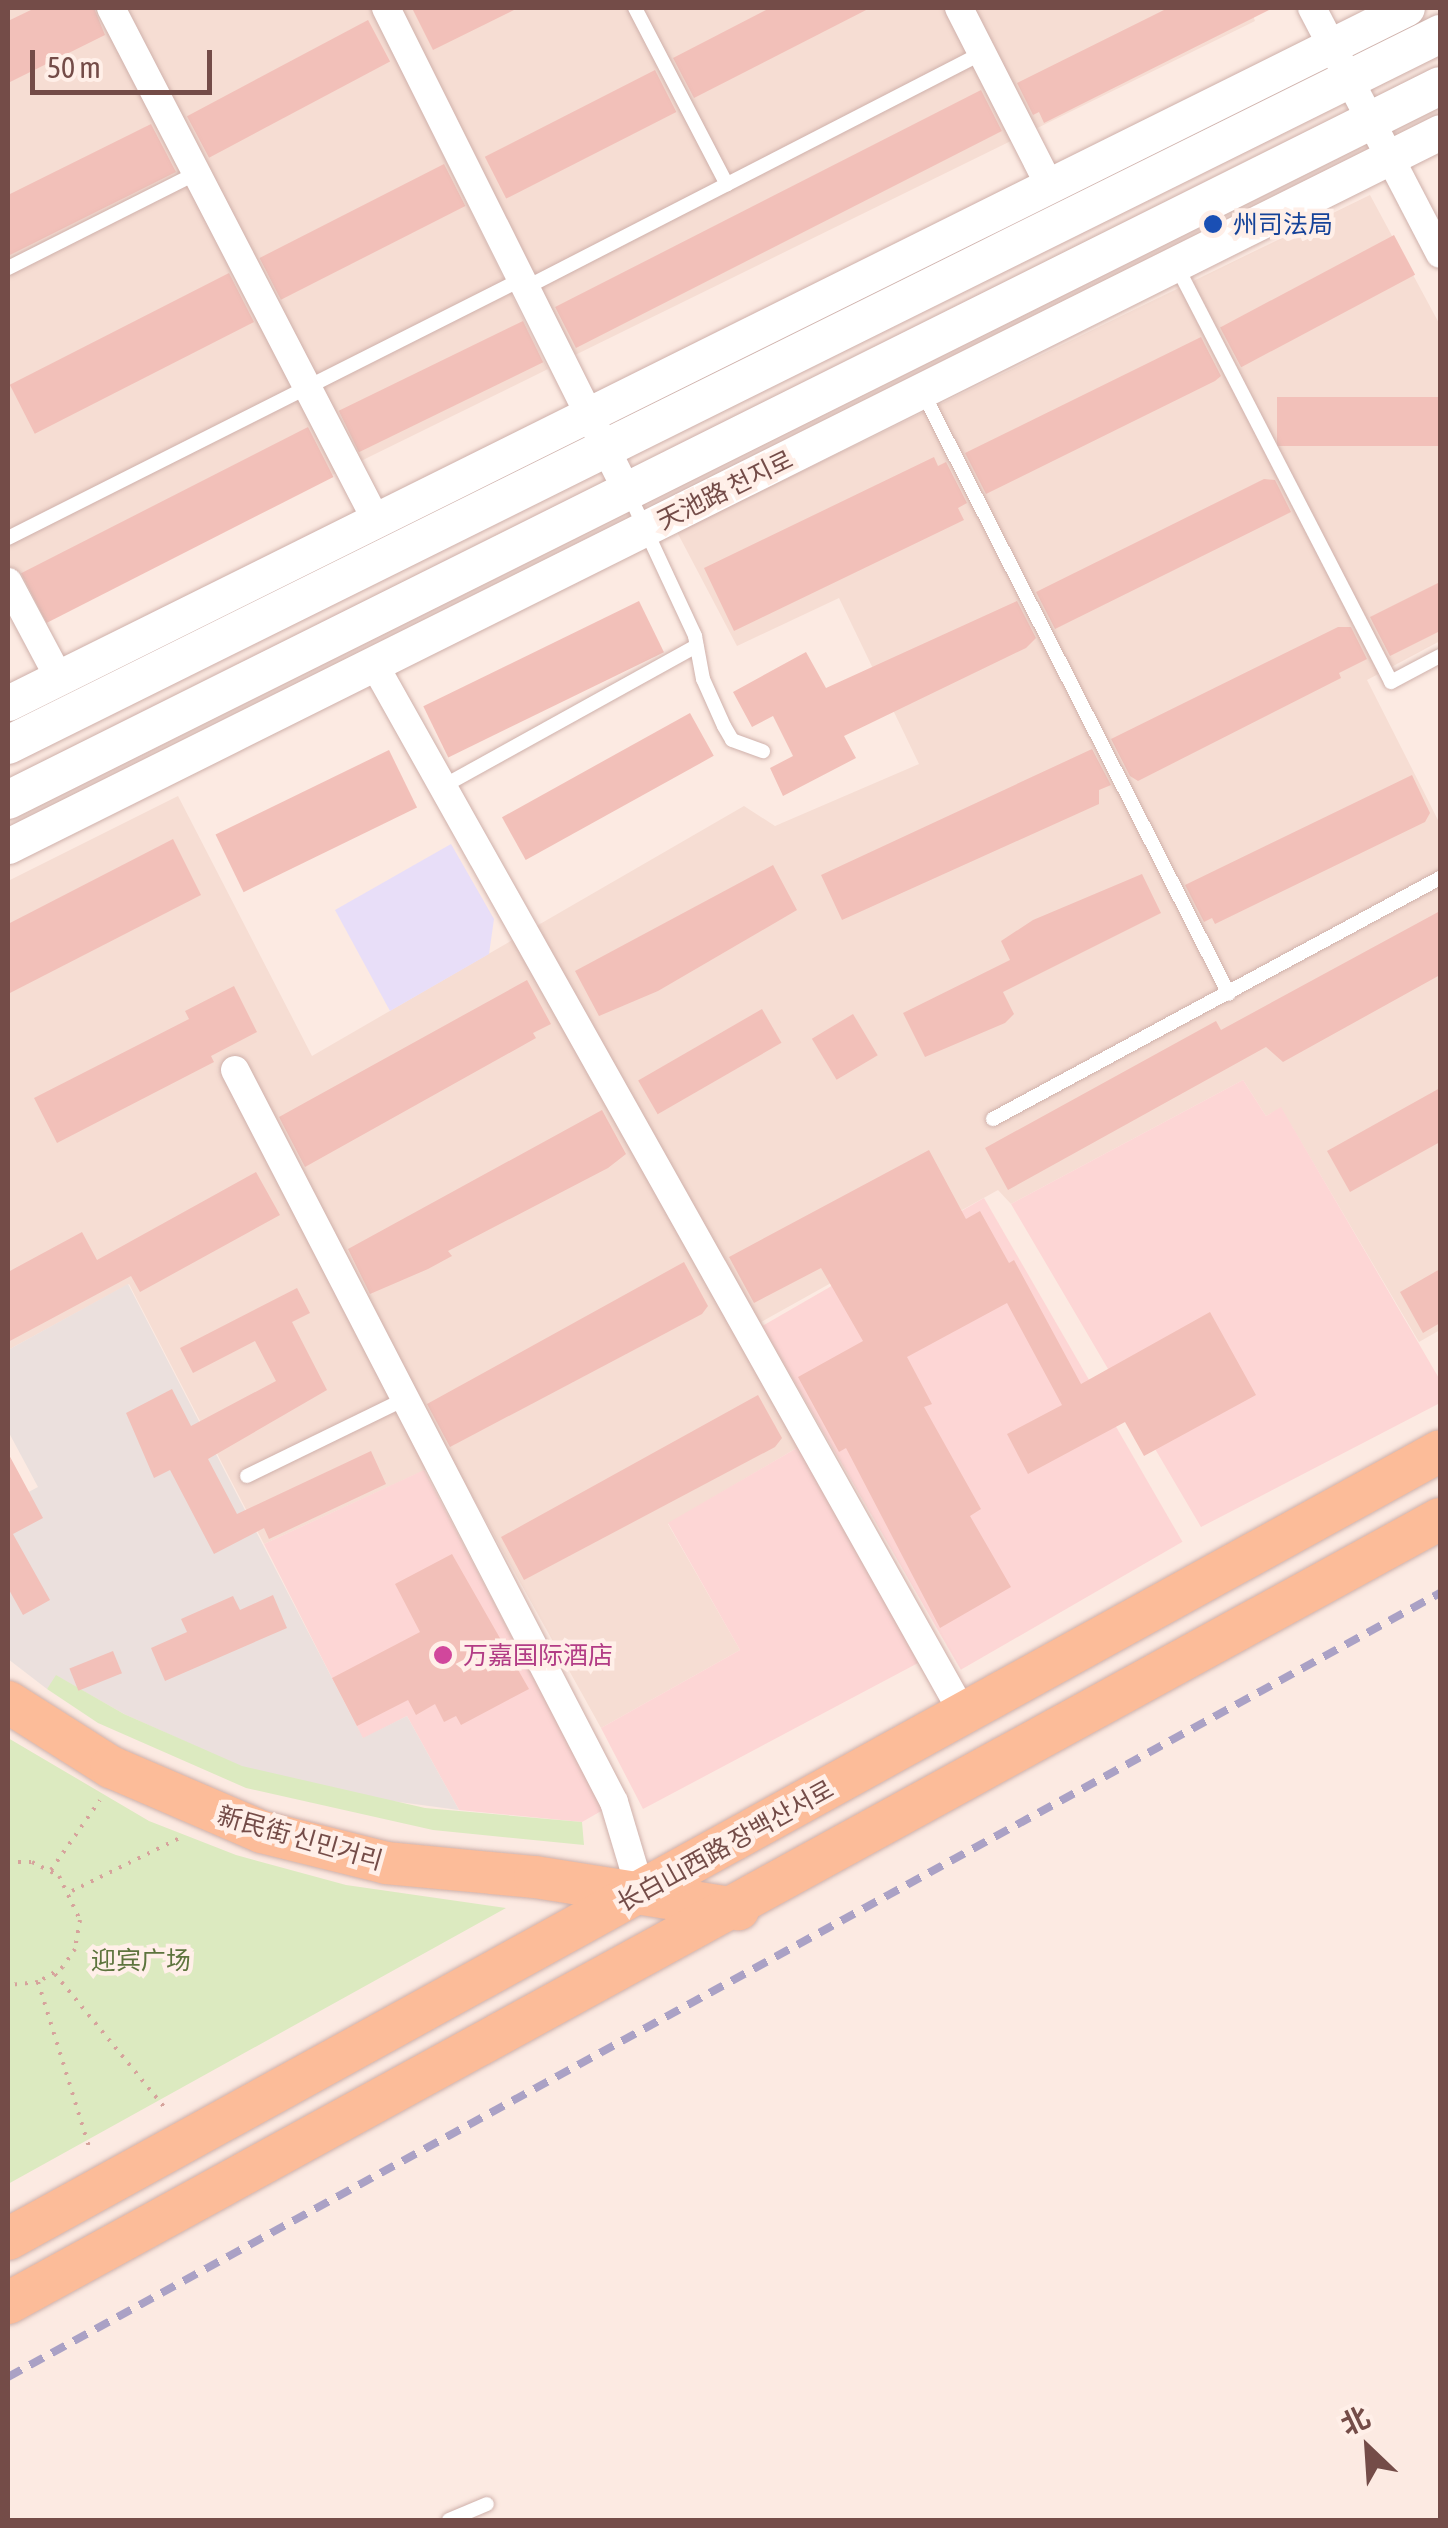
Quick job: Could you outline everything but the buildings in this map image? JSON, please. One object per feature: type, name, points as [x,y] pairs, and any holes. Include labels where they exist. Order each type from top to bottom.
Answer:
[{"type":"main road","points":[[8,745],[1440,34]]},
{"type":"main road","name":"天池路 천지로","points":[[8,800],[1440,86]]},
{"type":"main road","name":"长白山西路 장백산서로","points":[[8,2239],[1440,1452]]},
{"type":"main road","points":[[8,2304],[738,1909],[1440,1519]]},
{"type":"main road","name":"新民街 신민거리","points":[[8,1702],[111,1768],[262,1832],[386,1863],[641,1892],[738,1909]]},
{"type":"street","points":[[111,8],[376,520]]},
{"type":"street","points":[[386,8],[627,491]]},
{"type":"street","points":[[959,8],[1049,185]]},
{"type":"street","points":[[1312,8],[1440,254]]},
{"type":"street","points":[[8,703],[1407,8]]},
{"type":"street","name":"天池路 천지로","points":[[8,846],[1440,132]]},
{"type":"street","points":[[8,582],[59,678]]},
{"type":"street","points":[[374,664],[440,788],[964,1715]]},
{"type":"street","points":[[234,1070],[614,1802],[641,1892]]},
{"type":"lane","points":[[635,8],[726,184]]},
{"type":"lane","points":[[8,538],[307,387],[726,184],[982,52]]},
{"type":"lane","points":[[8,268],[197,174]]},
{"type":"lane","points":[[1176,264],[1391,682],[1440,656]]},
{"type":"lane","points":[[922,392],[1228,994]]},
{"type":"lane","points":[[627,491],[696,646],[703,679],[732,740],[763,752]]},
{"type":"lane","points":[[440,788],[696,646]]},
{"type":"lane","points":[[993,1120],[1440,878]]},
{"type":"lane","points":[[247,1476],[405,1399]]},
{"type":"lane","points":[[449,2520],[487,2504]]},
{"type":"path","points":[[51,1870],[104,1794]]},
{"type":"path","points":[[72,1892],[189,1834]]},
{"type":"path","points":[[8,1862],[51,1870],[72,1892],[78,1940],[54,1974],[38,1982],[8,1985]]},
{"type":"path","points":[[54,1974],[165,2108]]},
{"type":"path","points":[[38,1982],[90,2150]]},
{"type":"shaded area","points":[[8,8],[371,8],[548,369],[19,629],[8,608]]},
{"type":"shaded area","points":[[396,8],[1250,8],[1255,21],[571,357]]},
{"type":"shaded area","points":[[1370,195],[1440,325],[1440,641],[1367,680],[1440,824],[1440,1330],[1419,1342],[1281,1108],[1266,1116],[1243,1080],[1011,1204],[998,1190],[761,1322],[822,1433],[668,1524],[740,1650],[601,1728],[451,1458],[264,1544],[129,1284],[8,1350],[8,881],[178,796],[312,1056],[744,806],[775,826],[919,764],[839,598],[737,646],[677,532]]},
{"type":"shaded area","points":[[451,844],[494,919],[489,954],[390,1011],[335,910]]},
{"type":"shaded area","points":[[1243,1080],[1266,1116],[1281,1107],[1440,1380],[1440,1403],[1201,1527],[1011,1204]]},
{"type":"shaded area","points":[[984,1198],[1182,1542],[961,1670],[762,1326]]},
{"type":"shaded area","points":[[128,1284],[363,1738],[407,1716],[459,1810],[354,1796],[242,1767],[124,1714],[57,1676],[47,1689],[8,1659],[8,1503],[38,1487],[8,1431],[8,1350]]},
{"type":"shaded area","points":[[802,1445],[918,1663],[643,1809],[601,1728],[740,1650],[668,1523]]},
{"type":"shaded area","points":[[424,1470],[603,1810],[582,1822],[459,1810],[407,1716],[363,1739],[264,1544]]},
{"type":"green space","points":[[56,1675],[124,1714],[242,1766],[425,1808],[582,1822],[584,1845],[433,1830],[246,1788],[98,1723],[47,1689]]},
{"type":"green space","name":"迎宾广场","points":[[8,1738],[149,1821],[236,1855],[346,1885],[506,1908],[8,2184]]},
{"type":"railway","points":[[8,2377],[1440,1593]]},
{"type":"place","name":"州司法局","points":[[1213,224]]},
{"type":"place","name":"万嘉国际酒店","points":[[443,1655]]}]
